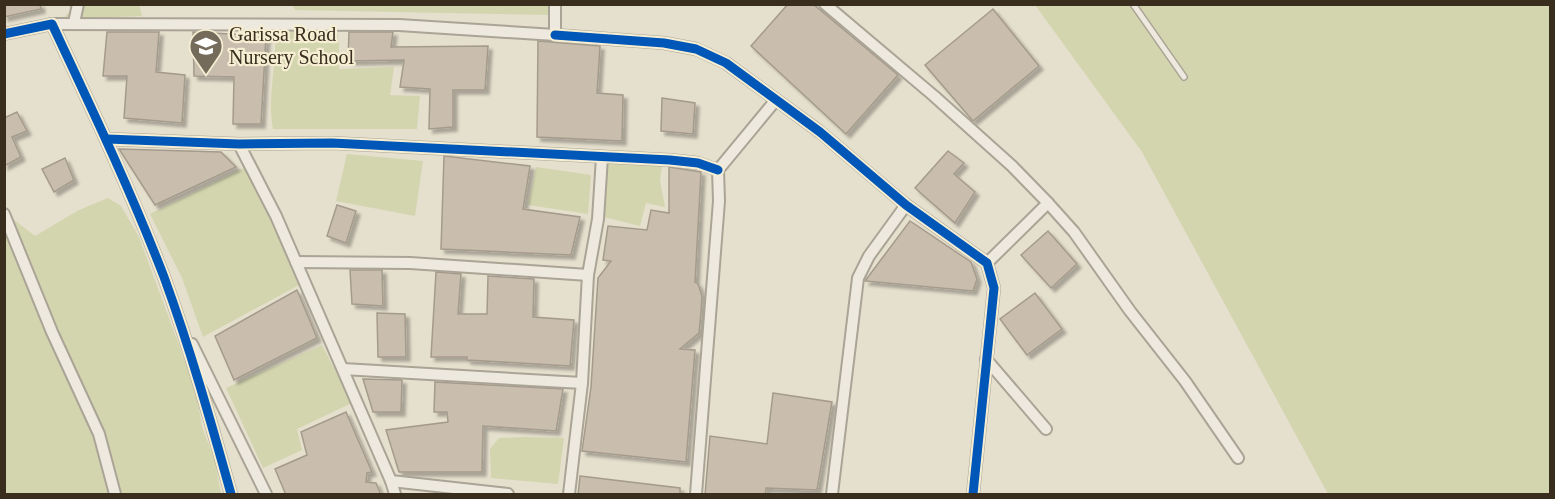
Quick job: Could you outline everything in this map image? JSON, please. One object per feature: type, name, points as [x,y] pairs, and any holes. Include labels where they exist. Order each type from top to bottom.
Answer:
[{"type":"street","points":[[74,23],[78,4]]},
{"type":"street","points":[[555,4],[555,35]]},
{"type":"street","points":[[825,4],[934,96],[1012,166],[1048,203],[1074,232],[1130,311],[1185,381],[1238,458]]},
{"type":"street","points":[[4,34],[52,24],[74,23],[399,25],[664,43],[696,49],[726,63],[820,132],[906,205],[987,263],[994,288],[973,495]]},
{"type":"street","points":[[52,24],[107,140],[177,314],[266,495]]},
{"type":"street","points":[[696,495],[718,201],[718,170],[775,101]]},
{"type":"street","points":[[107,140],[239,144],[332,143],[670,160],[698,163],[718,170]]},
{"type":"street","points":[[239,144],[296,262],[395,495]]},
{"type":"street","points":[[569,495],[582,383],[588,275],[598,219],[602,158]]},
{"type":"street","points":[[987,263],[1048,203]]},
{"type":"street","points":[[832,495],[858,278],[869,256],[906,205]]},
{"type":"street","points":[[4,214],[52,332],[99,434],[115,495]]},
{"type":"street","points":[[296,262],[410,263],[588,275]]},
{"type":"street","points":[[177,314],[231,495]]},
{"type":"street","points":[[986,359],[1046,429]]},
{"type":"street","points":[[343,369],[582,383]]},
{"type":"street","points":[[391,481],[508,495]]},
{"type":"lane","points":[[1133,4],[1184,77]]},
{"type":"green space","points":[[76,4],[139,5],[142,16],[63,19]]},
{"type":"green space","points":[[549,4],[551,15],[295,10],[293,5]]},
{"type":"green space","points":[[1035,5],[1550,5],[1550,494],[1328,494],[1142,152]]},
{"type":"green space","points":[[336,28],[339,43],[339,69],[394,67],[390,95],[420,96],[417,129],[273,129],[271,105],[275,32]]},
{"type":"green space","points":[[664,153],[660,180],[665,207],[646,203],[640,226],[604,217],[605,156]]},
{"type":"green space","points":[[347,154],[423,161],[415,216],[336,201]]},
{"type":"green space","points":[[248,166],[299,285],[203,337],[182,278],[150,214]]},
{"type":"green space","points":[[536,167],[591,175],[588,214],[528,205]]},
{"type":"green space","points":[[108,198],[121,206],[139,237],[196,391],[202,427],[215,461],[221,494],[5,494],[4,210],[35,236],[79,210]]},
{"type":"green space","points":[[322,345],[352,403],[297,429],[302,450],[263,468],[226,388]]},
{"type":"green space","points":[[499,438],[564,438],[558,484],[491,478],[490,449]]},
{"type":"building","points":[[4,4],[40,4],[41,9],[4,17]]},
{"type":"building","points":[[788,4],[813,4],[898,75],[846,134],[751,46]]},
{"type":"building","points":[[993,9],[1039,66],[973,121],[925,65]]},
{"type":"building","points":[[107,32],[159,32],[156,72],[185,75],[182,123],[124,118],[127,76],[103,76]]},
{"type":"building","points":[[193,32],[266,36],[261,124],[233,124],[234,77],[194,76]]},
{"type":"building","points":[[349,32],[393,32],[391,47],[488,46],[485,90],[453,90],[453,127],[429,129],[430,89],[400,87],[404,60],[348,61]]},
{"type":"building","points":[[538,41],[600,46],[597,93],[623,95],[622,141],[537,137]]},
{"type":"building","points":[[662,98],[695,103],[693,134],[661,131]]},
{"type":"building","points":[[17,112],[27,131],[12,137],[21,157],[4,166],[4,118]]},
{"type":"building","points":[[119,149],[221,152],[236,167],[155,205]]},
{"type":"building","points":[[948,151],[964,163],[954,174],[975,192],[955,223],[915,188]]},
{"type":"building","points":[[444,156],[530,166],[523,209],[580,217],[571,255],[441,249]]},
{"type":"building","points":[[65,158],[74,180],[54,192],[42,169]]},
{"type":"building","points":[[669,167],[701,172],[695,282],[702,296],[699,333],[680,349],[695,350],[686,462],[582,451],[591,387],[598,278],[611,261],[603,260],[608,226],[647,230],[651,210],[669,213]]},
{"type":"building","points":[[337,205],[356,211],[346,243],[327,236]]},
{"type":"building","points":[[910,221],[971,262],[977,279],[973,291],[865,281]]},
{"type":"building","points":[[1048,231],[1077,264],[1051,288],[1021,255]]},
{"type":"building","points":[[350,270],[382,270],[383,306],[352,304]]},
{"type":"building","points":[[436,272],[461,274],[458,314],[487,314],[488,276],[534,279],[533,317],[574,320],[570,366],[467,360],[467,357],[431,357]]},
{"type":"building","points":[[297,290],[317,338],[234,380],[215,336]]},
{"type":"building","points":[[1035,293],[1062,329],[1027,355],[1000,319]]},
{"type":"building","points":[[377,313],[405,314],[406,357],[378,357]]},
{"type":"building","points":[[363,379],[402,380],[401,412],[373,412]]},
{"type":"building","points":[[435,382],[563,389],[556,431],[483,426],[482,472],[399,472],[386,430],[448,422],[447,412],[434,412]]},
{"type":"building","points":[[773,393],[832,402],[817,490],[766,488],[765,495],[705,495],[710,436],[767,444]]},
{"type":"building","points":[[346,412],[372,472],[367,473],[366,482],[376,483],[381,495],[286,495],[275,469],[307,455],[301,432]]},
{"type":"building","points":[[580,476],[680,488],[680,495],[578,495]]},
{"type":"cycle path","points":[[4,34],[52,24],[124,181],[164,277],[208,412],[231,494]]},
{"type":"cycle path","points":[[555,35],[664,43],[696,49],[726,63],[820,132],[906,205],[987,263],[994,288],[973,494]]},
{"type":"cycle path","points":[[107,139],[239,144],[332,143],[670,160],[698,163],[718,170]]},
{"type":"place","name":"Garissa Road Nursery School","points":[[206,75]]}]
